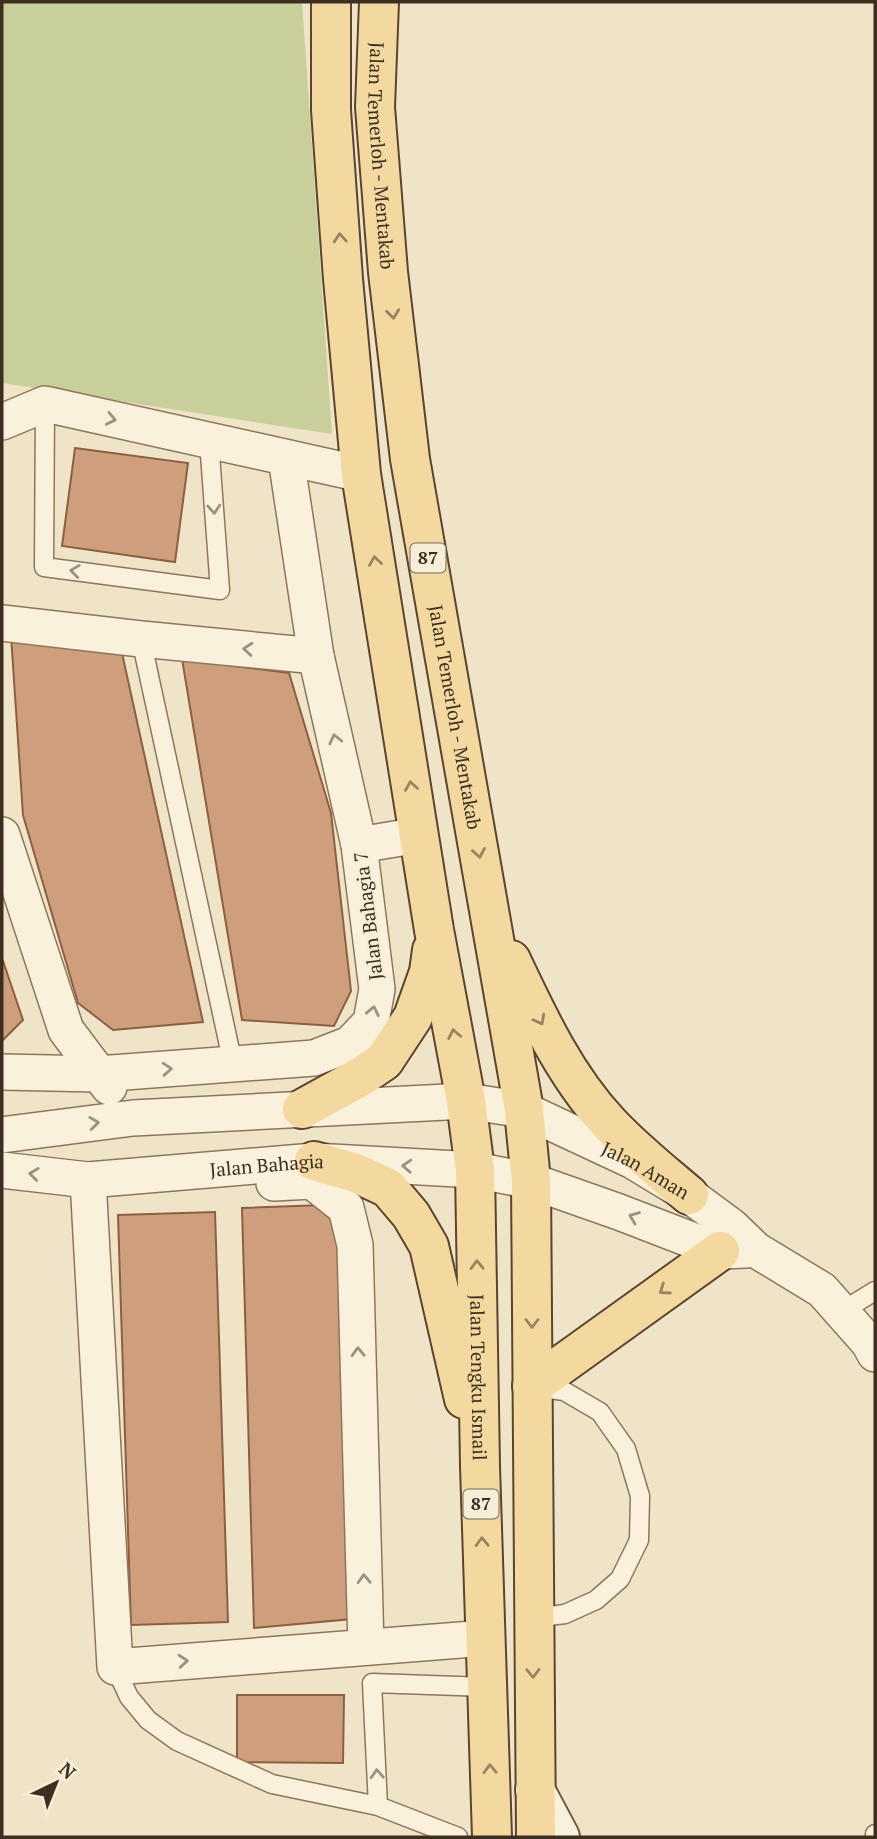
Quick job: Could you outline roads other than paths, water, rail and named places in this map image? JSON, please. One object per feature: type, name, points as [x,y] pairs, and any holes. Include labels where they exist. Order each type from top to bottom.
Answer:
[{"type":"main road","name":"87","points":[[331,2],[331,110],[361,474],[434,930],[466,1101],[475,1170]]},
{"type":"main road","name":"Jalan Temerloh - Mentakab","points":[[379,2],[376,120],[388,272],[409,446],[524,1110],[531,1181]]},
{"type":"main road","points":[[490,914],[530,1000],[575,1081],[608,1122],[689,1195]]},
{"type":"main road","points":[[302,1109],[384,1061],[413,1017],[429,972],[434,930]]},
{"type":"main road","points":[[314,1161],[356,1173],[388,1188],[411,1215],[429,1247],[480,1466]]},
{"type":"main road","name":"Jalan Tengku Ismail","points":[[475,1170],[480,1466],[492,1837]]},
{"type":"main road","name":"87","points":[[531,1181],[536,1837]]},
{"type":"main road","points":[[532,1386],[738,1251]]},
{"type":"main road","points":[[534,1790],[560,1837]]},
{"type":"street","points":[[2,422],[45,404],[361,474]]},
{"type":"street","name":"Jalan Bahagia 7","points":[[2,1072],[99,1074],[314,1058],[349,1044],[371,1022],[377,989],[359,845],[316,656],[286,458]]},
{"type":"street","points":[[2,623],[316,656]]},
{"type":"street","points":[[2,835],[66,1030],[133,1118]]},
{"type":"street","points":[[359,845],[419,835]]},
{"type":"street","points":[[2,1135],[133,1118],[466,1101],[524,1110]]},
{"type":"street","name":"Jalan Aman","points":[[524,1110],[633,1161],[689,1195],[731,1226],[738,1251]]},
{"type":"street","name":"Jalan Bahagia","points":[[2,1170],[89,1188],[314,1161],[475,1170],[531,1181],[738,1251]]},
{"type":"street","points":[[366,1647],[355,1245],[346,1208],[312,1181],[89,1188],[115,1667],[486,1638]]},
{"type":"street","points":[[738,1251],[822,1290],[869,1343],[875,1354]]},
{"type":"lane","points":[[45,404],[44,567],[219,590],[209,441]]},
{"type":"lane","points":[[141,639],[233,1064]]},
{"type":"lane","points":[[841,1312],[875,1291]]},
{"type":"lane","points":[[532,1386],[564,1391],[600,1412],[626,1449],[640,1496],[639,1540],[620,1579],[596,1600],[565,1614],[533,1618]]},
{"type":"lane","points":[[115,1667],[129,1697],[148,1720],[177,1741],[272,1784],[378,1806],[458,1837]]},
{"type":"lane","points":[[378,1806],[372,1683],[487,1686]]}]
